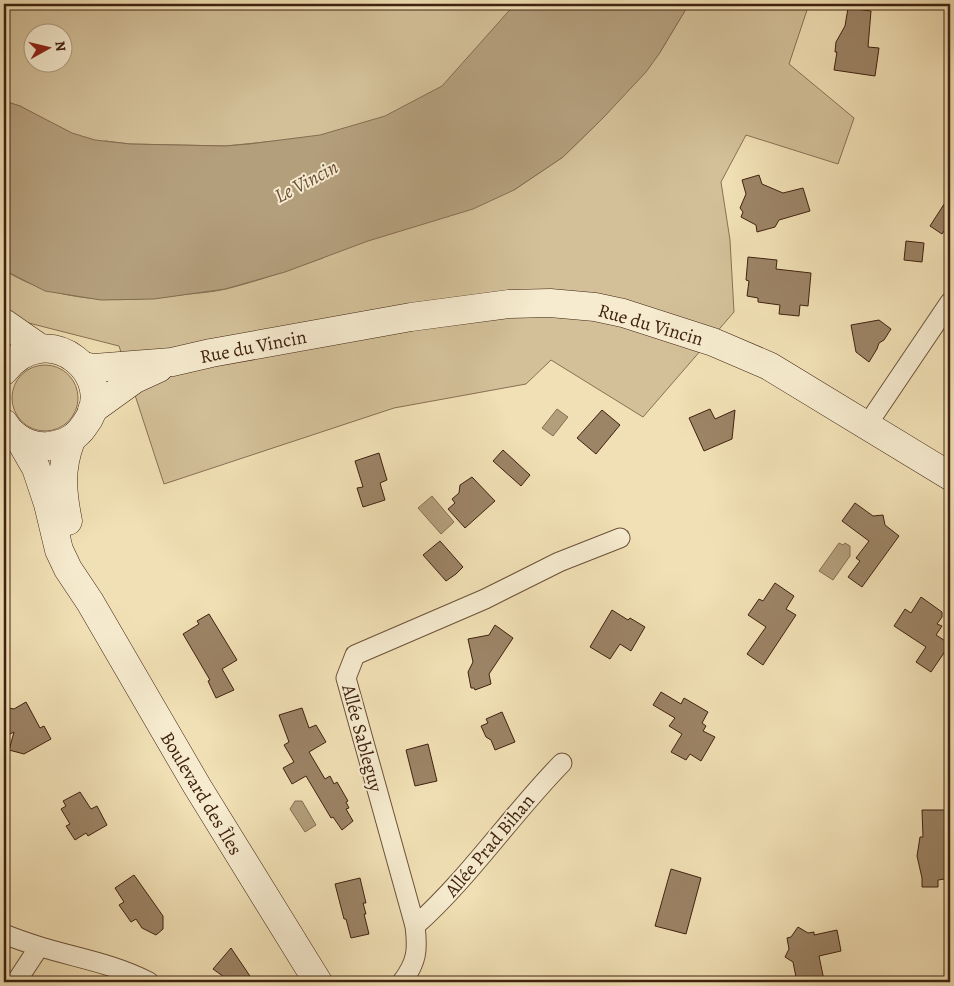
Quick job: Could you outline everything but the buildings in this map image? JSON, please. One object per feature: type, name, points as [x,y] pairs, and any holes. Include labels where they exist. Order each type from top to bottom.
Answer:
[{"type":"main road","name":"Rue du Vincin","points":[[82,366],[94,368],[172,362],[211,353],[411,318],[509,304],[550,303],[595,307],[623,313],[713,342],[768,366],[950,476]]},
{"type":"main road","points":[[4,323],[40,348]]},
{"type":"main road","points":[[4,371],[14,359],[26,352],[40,348],[52,348],[74,357],[91,379],[94,394],[88,422],[71,440],[45,447],[32,445],[9,430]]},
{"type":"main road","name":"Rue du Vincin","points":[[92,410],[135,379],[172,362]]},
{"type":"main road","name":"Boulevard des Îles","points":[[9,430],[36,468],[48,504],[59,550],[68,569],[90,602],[193,779],[318,982]]},
{"type":"main road","name":"Boulevard des Îles","points":[[71,440],[63,472],[62,485],[68,525],[90,602]]},
{"type":"street","points":[[867,425],[950,302]]},
{"type":"street","name":"Allée Sableguy","points":[[402,982],[411,971],[418,946],[415,926],[346,678],[355,655],[485,599],[559,562],[620,538]]},
{"type":"street","name":"Allée Prad Bihan","points":[[415,926],[437,907],[536,789],[562,763]]},
{"type":"street","points":[[4,934],[39,947],[99,963],[137,976],[148,982]]},
{"type":"street","points":[[16,982],[39,947]]},
{"type":"shaded area","points":[[4,4],[678,4],[514,190],[563,157],[603,118],[659,54],[689,4],[809,4],[789,64],[854,118],[838,164],[746,135],[721,182],[730,240],[734,312],[643,417],[551,360],[526,384],[394,408],[164,484],[119,346],[13,319],[4,300],[4,270],[47,290],[70,295],[117,300],[165,297],[226,289],[263,279],[323,258],[4,105],[60,128],[20,106],[4,101]],"holes":[[[286,140],[166,158],[105,141],[130,144],[225,146]]]},
{"type":"shaded area","points":[[45,365],[58,368],[68,375],[75,385],[78,398],[75,411],[68,421],[58,428],[45,431],[32,428],[22,421],[15,411],[12,398],[15,385],[22,375],[32,368]]},
{"type":"water","name":"Le Vincin","points":[[515,4],[689,4],[646,72],[563,157],[514,190],[473,209],[368,241],[285,272],[225,289],[154,299],[101,300],[45,291],[4,270],[4,101],[20,106],[72,133],[95,140],[130,144],[225,146],[320,135],[385,116],[442,86]]},
{"type":"water","points":[[557,409],[568,417],[553,436],[542,428]]},
{"type":"water","points":[[432,496],[454,522],[441,534],[418,508]]},
{"type":"water","points":[[839,543],[843,545],[845,543],[850,546],[850,556],[833,580],[819,571]]},
{"type":"water","points":[[295,801],[302,801],[316,825],[305,832],[290,809]]}]
